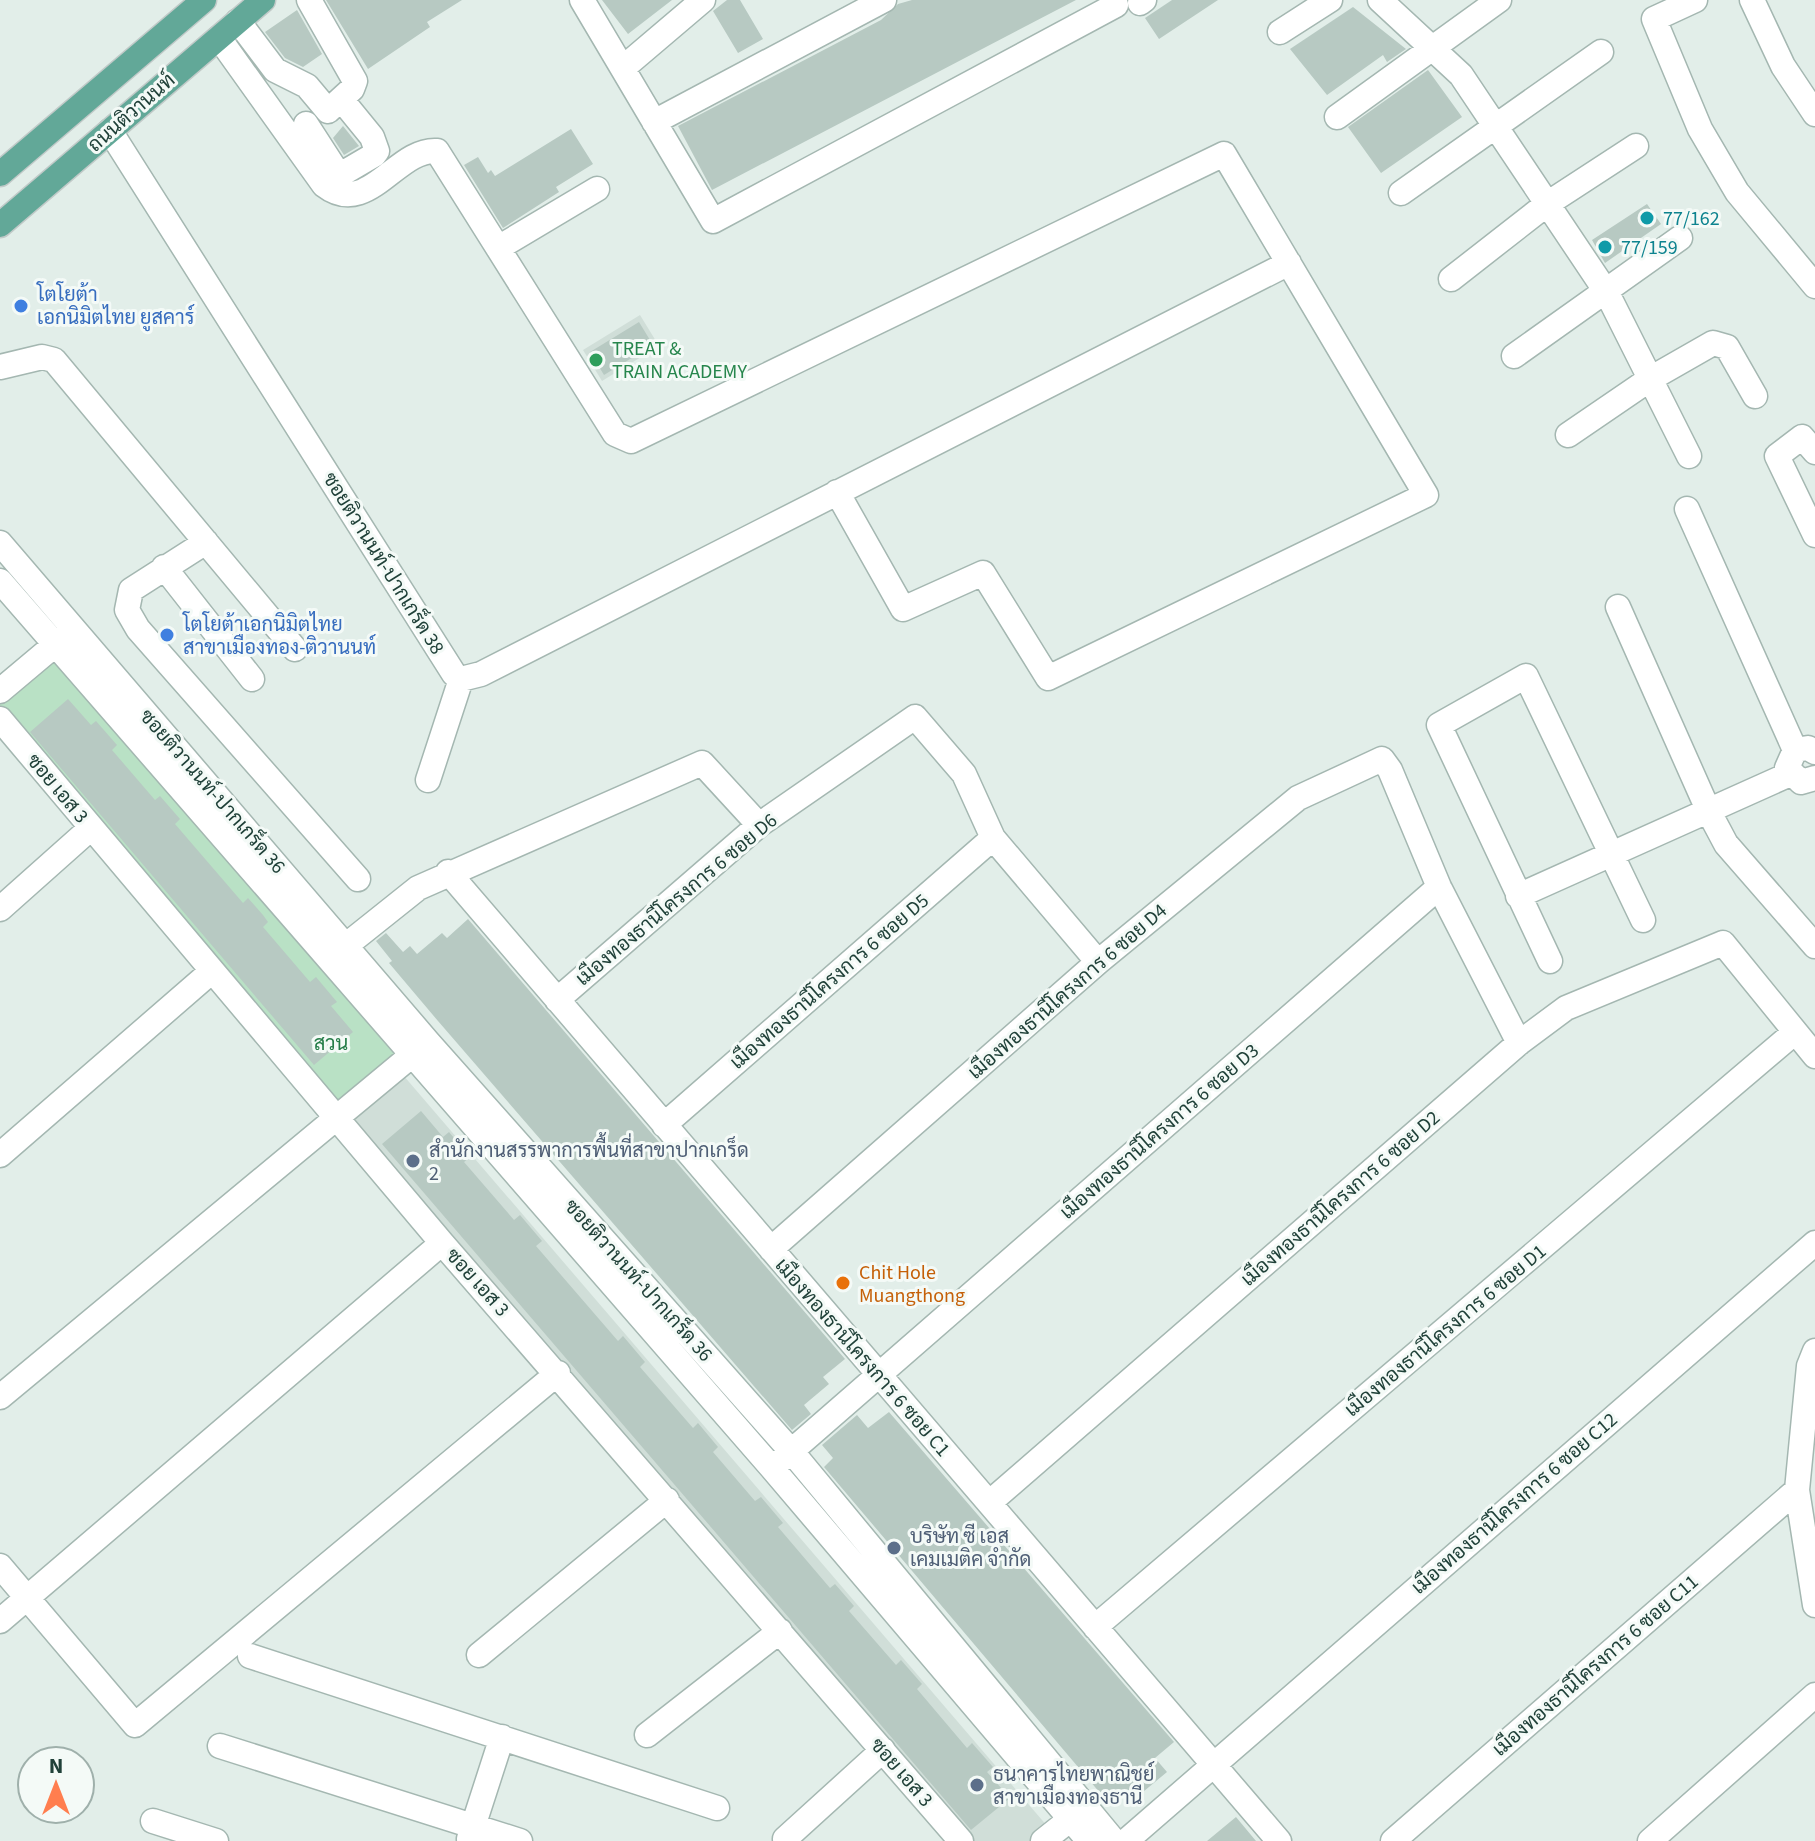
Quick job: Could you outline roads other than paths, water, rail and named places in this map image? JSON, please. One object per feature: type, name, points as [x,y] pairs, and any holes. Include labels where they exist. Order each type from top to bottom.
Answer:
[{"type":"main road","name":"ถนนติวานนท์","points":[[0,174],[204,0]]},
{"type":"main road","name":"ถนนติวานนท์","points":[[0,225],[263,0]]},
{"type":"street","points":[[238,21],[275,70],[307,86],[328,111],[352,89],[352,73],[309,0]]},
{"type":"street","points":[[582,0],[713,221],[1116,5],[1114,0]]},
{"type":"street","points":[[623,68],[703,0]]},
{"type":"street","points":[[654,122],[884,0]]},
{"type":"street","points":[[1280,32],[1330,0]]},
{"type":"street","points":[[1380,0],[1461,75],[1607,293],[1689,456]]},
{"type":"street","points":[[1337,117],[1499,0]]},
{"type":"street","points":[[1695,0],[1654,19],[1694,115],[1737,192],[1815,286]]},
{"type":"street","points":[[1752,0],[1783,66],[1815,114]]},
{"type":"street","points":[[219,38],[324,185],[337,195],[352,195],[421,153],[437,151],[621,440],[631,441],[644,436],[1224,154],[1426,495],[1048,678],[983,573],[903,609],[837,492]]},
{"type":"street","points":[[1401,193],[1601,52]]},
{"type":"street","points":[[306,124],[337,172],[345,172],[374,155],[377,151],[372,137],[341,99]]},
{"type":"street","name":"ซอยติวานนท์-ปากเกร็ด 38","points":[[110,131],[454,674],[461,679]]},
{"type":"street","points":[[1451,279],[1547,204],[1636,146]]},
{"type":"street","points":[[498,248],[597,189]]},
{"type":"street","points":[[1514,356],[1607,293],[1680,238]]},
{"type":"street","points":[[428,780],[461,679],[481,674],[1289,263]]},
{"type":"street","points":[[1568,435],[1703,346],[1720,344],[1734,356],[1755,396]]},
{"type":"street","points":[[0,367],[42,357],[54,360],[295,649]]},
{"type":"street","points":[[1815,452],[1802,437],[1777,456],[1815,535]]},
{"type":"street","points":[[1518,896],[1807,769],[1687,509]]},
{"type":"street","points":[[206,542],[131,590],[127,610],[138,629],[358,879]]},
{"type":"street","name":"ซอยติวานนท์-ปากเกร็ด 36","points":[[0,543],[65,636],[772,1468],[1078,1813],[1114,1841]]},
{"type":"street","points":[[164,567],[252,679]]},
{"type":"street","name":"ซอยติวานนท์-ปากเกร็ด 36","points":[[0,581],[65,636]]},
{"type":"street","points":[[1618,607],[1726,844],[1815,946]]},
{"type":"street","points":[[0,691],[65,636]]},
{"type":"street","points":[[1550,961],[1439,725],[1526,676],[1643,920]]},
{"type":"street","name":"เมืองทองธานีโครงการ 6 ซอย D6","points":[[557,1000],[759,825],[915,717],[964,774],[993,838]]},
{"type":"street","name":"ซอย เอส 3","points":[[0,719],[442,1243],[961,1841]]},
{"type":"street","name":"เมืองทองธานีโครงการ 6 ซอย D4","points":[[771,1249],[1098,962],[1298,798],[1382,759],[1390,770],[1439,887]]},
{"type":"street","points":[[337,953],[418,888],[448,872],[702,763],[759,825]]},
{"type":"street","points":[[0,909],[91,828]]},
{"type":"street","points":[[993,838],[1098,962]]},
{"type":"street","name":"เมืองทองธานีโครงการ 6 ซอย D5","points":[[664,1125],[993,838]]},
{"type":"street","name":"เมืองทองธานีโครงการ 6 ซอย C1","points":[[448,872],[1279,1841]]},
{"type":"street","points":[[1439,887],[1519,1043]]},
{"type":"street","name":"เมืองทองธานีโครงการ 6 ซอย D3","points":[[772,1468],[1439,887]]},
{"type":"street","name":"เมืองทองธานีโครงการ 6 ซอย D2","points":[[989,1503],[1519,1043],[1566,1008],[1723,943],[1795,1032]]},
{"type":"street","points":[[0,1155],[212,971]]},
{"type":"street","points":[[1795,1032],[1815,1056]]},
{"type":"street","name":"เมืองทองธานีโครงการ 6 ซอย D1","points":[[1095,1627],[1795,1032]]},
{"type":"street","points":[[0,1397],[419,1049]]},
{"type":"street","name":"ซอยติวานนท์-ปากเกร็ด 36","points":[[419,1049],[792,1452],[1078,1813],[1089,1841]]},
{"type":"street","points":[[0,1621],[442,1243]]},
{"type":"street","name":"เมืองทองธานีโครงการ 6 ซอย C12","points":[[1126,1841],[1212,1763],[1815,1243]]},
{"type":"street","points":[[1815,1351],[1809,1366],[1797,1490],[1815,1605]]},
{"type":"street","points":[[0,1566],[135,1725],[558,1373]]},
{"type":"street","name":"เมืองทองธานีโครงการ 6 ซอย C11","points":[[1393,1841],[1797,1490]]},
{"type":"street","points":[[479,1655],[667,1500]]},
{"type":"street","points":[[647,1735],[780,1631]]},
{"type":"street","points":[[250,1656],[717,1808]]},
{"type":"street","points":[[1650,1841],[1815,1695]]},
{"type":"street","points":[[471,1834],[502,1737]]},
{"type":"street","points":[[220,1746],[471,1834],[520,1841]]},
{"type":"street","points":[[785,1839],[883,1750]]},
{"type":"street","points":[[1043,1841],[1078,1813]]},
{"type":"street","points":[[153,1821],[216,1841]]},
{"type":"place","name":"77/162","points":[[1647,218]]},
{"type":"place","name":"77/159","points":[[1605,247]]},
{"type":"place","name":"โตโยต้า เอกนิมิตไทย ยูสคาร์","points":[[21,306]]},
{"type":"place","name":"TREAT & TRAIN ACADEMY","points":[[596,360]]},
{"type":"place","name":"โตโยต้าเอกนิมิตไทย สาขาเมืองทอง-ติวานนท์","points":[[167,635]]},
{"type":"place","name":"สำนักงานสรรพาการพื้นที่สาขาปากเกร็ด 2","points":[[413,1161]]},
{"type":"place","name":"Chit Hole Muangthong","points":[[843,1283]]},
{"type":"place","name":"บริษัท ซี เอส เคมเมติค จำกัด","points":[[894,1548]]},
{"type":"place","name":"ธนาคารไทยพาณิชย์ สาขาเมืองทองธานี","points":[[977,1785]]},
{"type":"park label","name":"สวน","points":[[331,1043]]}]
